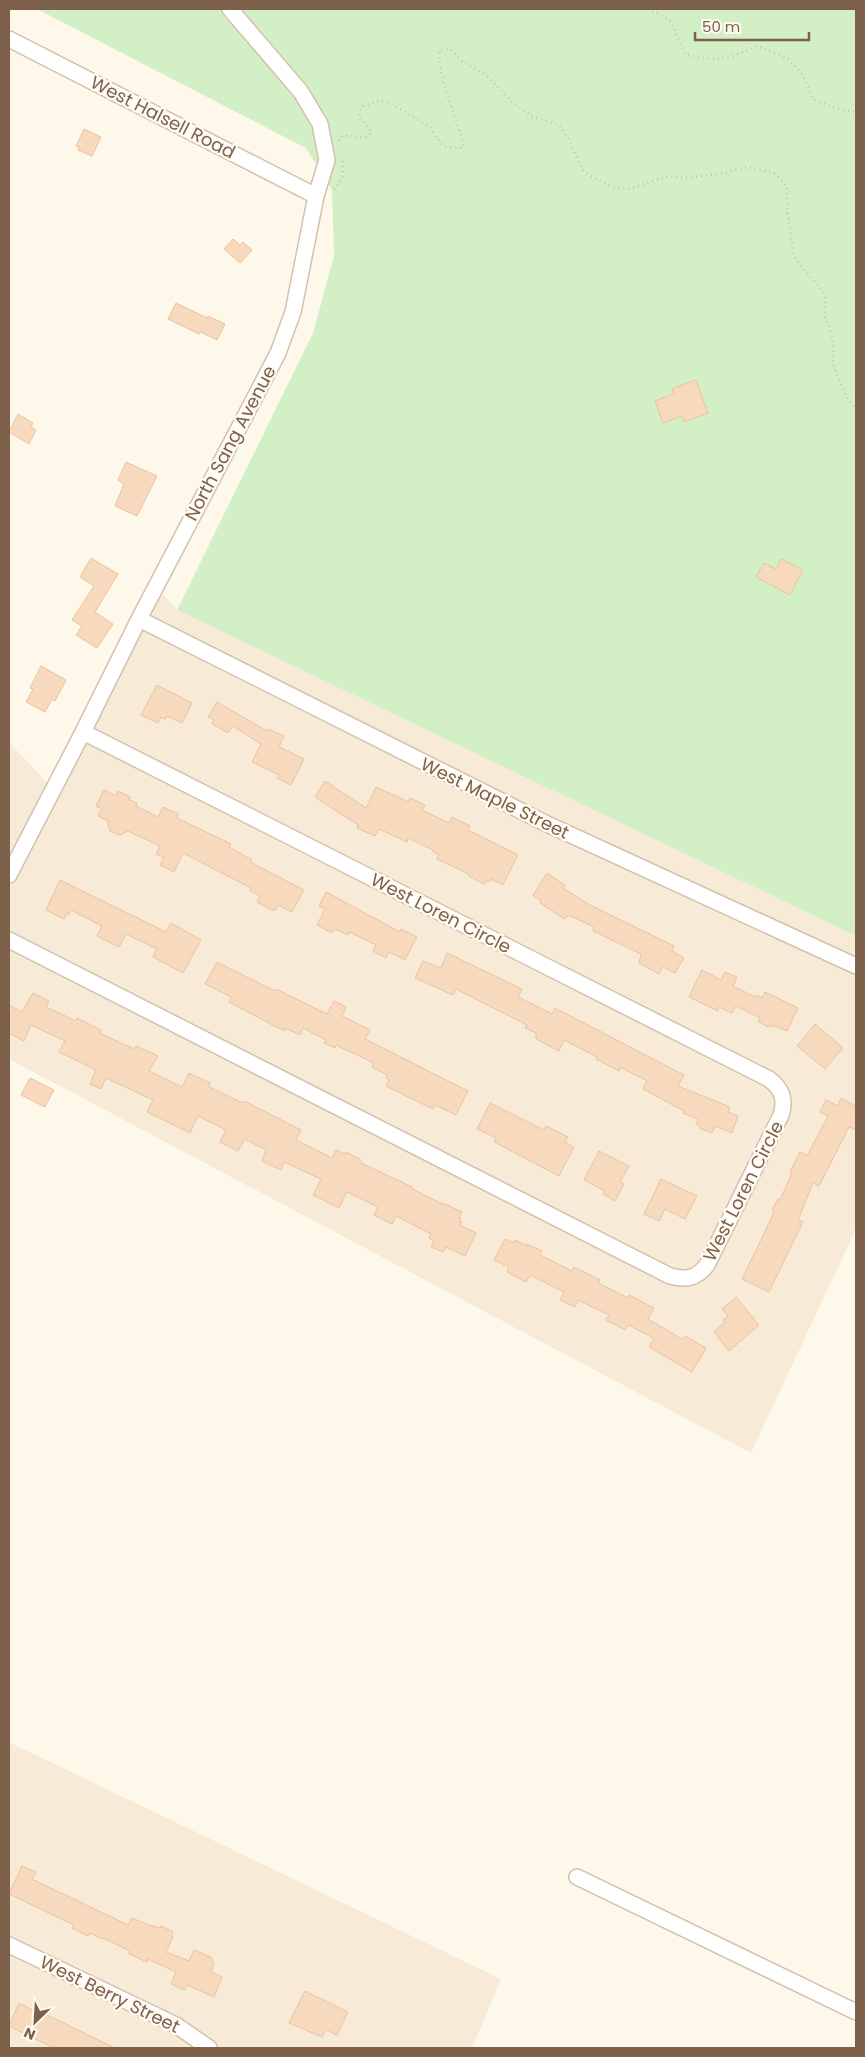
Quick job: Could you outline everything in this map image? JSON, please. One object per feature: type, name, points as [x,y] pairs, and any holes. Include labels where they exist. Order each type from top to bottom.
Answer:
[{"type":"street","name":"North Sang Avenue","points":[[9,875],[83,732],[138,619],[278,353],[293,312],[316,196],[328,160],[320,124],[301,92],[230,9]]},
{"type":"street","name":"West Halsell Road","points":[[9,39],[316,196]]},
{"type":"street","name":"West Maple Street","points":[[138,619],[545,824],[856,966]]},
{"type":"street","name":"West Loren Circle","points":[[9,940],[676,1278],[692,1278],[700,1274],[707,1265],[781,1115],[784,1105],[783,1096],[778,1086],[769,1079],[83,732]]},
{"type":"street","points":[[577,1877],[856,2012]]},
{"type":"street","name":"West Berry Street","points":[[9,1945],[176,2025],[208,2048]]},
{"type":"path","points":[[648,9],[670,20],[685,54],[705,60],[730,58],[757,46],[787,58],[802,74],[814,99],[835,108],[856,112]]},
{"type":"path","points":[[341,150],[339,141],[343,135],[364,138],[369,136],[371,131],[359,117],[359,111],[364,106],[379,101],[390,103],[430,127],[435,136],[445,146],[460,148],[464,144],[459,125],[448,102],[448,91],[443,80],[438,55],[440,50],[450,49],[462,61],[487,76],[511,101],[533,117],[559,125],[569,140],[582,168],[590,176],[611,186],[629,188],[670,176],[686,178],[725,173],[746,167],[774,173],[787,186],[787,210],[794,255],[798,264],[822,290],[825,297],[825,317],[832,340],[833,362],[837,376],[848,399],[856,409]]},
{"type":"path","points":[[316,196],[325,197],[338,187],[343,175],[343,160]]},
{"type":"shaded area","points":[[156,586],[177,610],[856,936],[856,1229],[751,1453],[9,1059],[9,742],[53,789]]},
{"type":"shaded area","points":[[9,1742],[501,1979],[472,2048],[9,2048]]},
{"type":"green space","points":[[37,9],[856,9],[856,936],[177,610],[313,333],[334,256],[332,190],[306,148]]},
{"type":"building","points":[[84,129],[101,137],[92,156],[78,150],[79,147],[76,146]]},
{"type":"building","points":[[233,239],[240,245],[243,242],[252,250],[240,263],[224,249]]},
{"type":"building","points":[[176,303],[207,318],[208,316],[225,324],[217,340],[201,332],[199,334],[168,319]]},
{"type":"building","points":[[696,380],[708,413],[684,422],[682,416],[663,423],[655,401],[674,394],[672,389]]},
{"type":"building","points":[[18,414],[33,423],[31,427],[36,430],[29,444],[9,432]]},
{"type":"building","points":[[126,462],[157,476],[137,516],[115,506],[124,484],[118,480]]},
{"type":"building","points":[[91,558],[118,574],[95,612],[113,624],[97,648],[76,635],[82,626],[72,620],[94,586],[80,577]]},
{"type":"building","points":[[781,559],[803,570],[790,595],[756,577],[764,563],[776,569]]},
{"type":"building","points":[[41,666],[66,680],[55,701],[52,699],[45,712],[26,702],[33,689],[30,688]]},
{"type":"building","points":[[157,685],[192,703],[182,723],[167,716],[165,719],[161,717],[158,723],[141,715]]},
{"type":"building","points":[[217,702],[267,731],[268,729],[284,736],[279,747],[304,759],[291,785],[277,778],[279,775],[252,762],[261,744],[233,726],[228,733],[212,724],[214,720],[208,717]]},
{"type":"building","points":[[325,781],[366,808],[376,787],[409,802],[410,798],[425,805],[422,810],[449,823],[452,817],[470,826],[468,830],[518,855],[503,885],[491,879],[490,882],[486,881],[484,884],[469,876],[469,874],[437,859],[439,854],[408,838],[407,842],[379,829],[375,836],[357,828],[358,825],[315,797]]},
{"type":"building","points":[[104,790],[116,796],[118,791],[130,797],[129,800],[137,803],[136,806],[158,817],[163,807],[178,814],[177,818],[231,844],[229,847],[252,860],[250,862],[304,890],[292,912],[278,905],[275,910],[272,910],[257,902],[260,896],[250,891],[251,888],[183,853],[174,872],[160,865],[164,857],[156,854],[160,846],[128,831],[119,835],[110,831],[107,820],[98,816],[102,809],[96,806]]},
{"type":"building","points":[[547,873],[565,885],[563,888],[588,904],[674,946],[672,951],[684,958],[675,973],[663,967],[659,974],[639,963],[641,954],[593,931],[594,927],[568,915],[565,919],[540,903],[541,901],[533,895]]},
{"type":"building","points":[[60,880],[166,932],[171,923],[201,940],[183,973],[153,957],[157,949],[126,934],[119,947],[97,936],[102,926],[71,910],[64,919],[46,910]]},
{"type":"building","points":[[326,892],[400,932],[401,929],[417,937],[405,960],[389,952],[386,958],[373,951],[376,945],[349,932],[348,935],[335,929],[332,933],[317,925],[325,909],[319,906]]},
{"type":"building","points":[[447,953],[522,989],[518,997],[552,1014],[555,1008],[684,1075],[678,1086],[730,1107],[728,1112],[738,1116],[732,1133],[715,1126],[712,1133],[699,1128],[700,1126],[696,1124],[698,1119],[683,1113],[684,1111],[643,1089],[647,1081],[620,1067],[619,1071],[564,1040],[559,1051],[536,1039],[536,1033],[525,1028],[527,1025],[456,989],[453,995],[415,978],[423,961],[441,968]]},
{"type":"building","points":[[217,962],[327,1014],[334,1001],[346,1007],[342,1016],[370,1030],[365,1039],[468,1091],[456,1115],[435,1105],[433,1109],[386,1086],[389,1080],[386,1078],[387,1075],[372,1067],[374,1063],[336,1045],[335,1048],[324,1043],[326,1040],[303,1028],[300,1035],[285,1028],[284,1031],[229,1002],[231,997],[205,984]]},
{"type":"building","points":[[702,970],[721,980],[725,972],[737,977],[733,986],[755,997],[756,995],[762,998],[765,992],[798,1008],[787,1031],[775,1026],[770,1025],[769,1027],[758,1022],[760,1018],[736,1006],[732,1013],[719,1007],[718,1011],[689,997]]},
{"type":"building","points":[[33,993],[49,1001],[46,1007],[76,1021],[77,1018],[101,1030],[100,1033],[134,1049],[136,1046],[158,1056],[149,1071],[182,1087],[189,1073],[210,1083],[209,1087],[243,1103],[244,1101],[301,1130],[296,1140],[332,1158],[336,1150],[345,1154],[346,1152],[361,1160],[359,1162],[462,1212],[459,1218],[461,1218],[459,1221],[462,1222],[460,1225],[476,1233],[465,1256],[446,1247],[443,1252],[431,1247],[434,1241],[429,1238],[431,1234],[396,1216],[392,1224],[374,1215],[378,1207],[347,1192],[339,1208],[313,1195],[321,1179],[284,1162],[281,1170],[262,1161],[266,1150],[245,1139],[238,1151],[220,1142],[226,1130],[198,1116],[190,1133],[147,1112],[153,1100],[106,1078],[101,1089],[90,1084],[96,1070],[59,1052],[65,1041],[31,1025],[24,1041],[9,1033],[9,1005],[22,1012]]},
{"type":"building","points":[[815,1024],[843,1048],[825,1069],[797,1046]]},
{"type":"building","points":[[30,1078],[54,1090],[45,1107],[21,1095]]},
{"type":"building","points":[[841,1098],[856,1106],[856,1130],[849,1127],[819,1186],[813,1183],[798,1220],[803,1222],[769,1292],[742,1279],[771,1219],[774,1211],[772,1210],[778,1199],[780,1200],[792,1173],[790,1172],[800,1152],[807,1156],[828,1116],[820,1112],[826,1100],[838,1106]]},
{"type":"building","points":[[490,1103],[544,1130],[546,1126],[568,1137],[565,1142],[574,1147],[559,1176],[494,1142],[496,1138],[477,1129]]},
{"type":"building","points":[[599,1151],[629,1166],[620,1182],[624,1184],[615,1201],[603,1194],[605,1191],[584,1180]]},
{"type":"building","points":[[661,1179],[697,1196],[685,1219],[665,1209],[659,1221],[644,1214]]},
{"type":"building","points":[[505,1239],[514,1243],[515,1240],[527,1246],[527,1244],[542,1251],[540,1255],[572,1271],[574,1267],[600,1280],[598,1283],[628,1298],[629,1295],[654,1308],[648,1319],[682,1339],[685,1336],[706,1348],[692,1372],[649,1347],[654,1338],[628,1325],[625,1330],[606,1320],[609,1315],[578,1300],[575,1307],[560,1300],[564,1292],[530,1275],[526,1282],[507,1272],[509,1267],[494,1260]]},
{"type":"building","points":[[736,1297],[759,1325],[729,1351],[714,1332],[725,1322],[723,1320],[728,1316],[722,1309]]},
{"type":"building","points":[[22,1866],[36,1872],[32,1879],[128,1925],[132,1918],[149,1925],[160,1928],[161,1926],[173,1932],[171,1936],[173,1937],[166,1952],[189,1961],[194,1950],[211,1957],[214,1964],[211,1972],[222,1977],[214,1997],[187,1985],[185,1990],[171,1984],[176,1972],[148,1959],[147,1962],[129,1954],[130,1951],[103,1938],[90,1933],[88,1936],[72,1928],[74,1925],[9,1894]]},
{"type":"building","points":[[305,1991],[348,2012],[337,2035],[326,2030],[322,2037],[289,2023]]},
{"type":"building","points":[[19,2003],[115,2048],[54,2048],[9,2026]]}]
